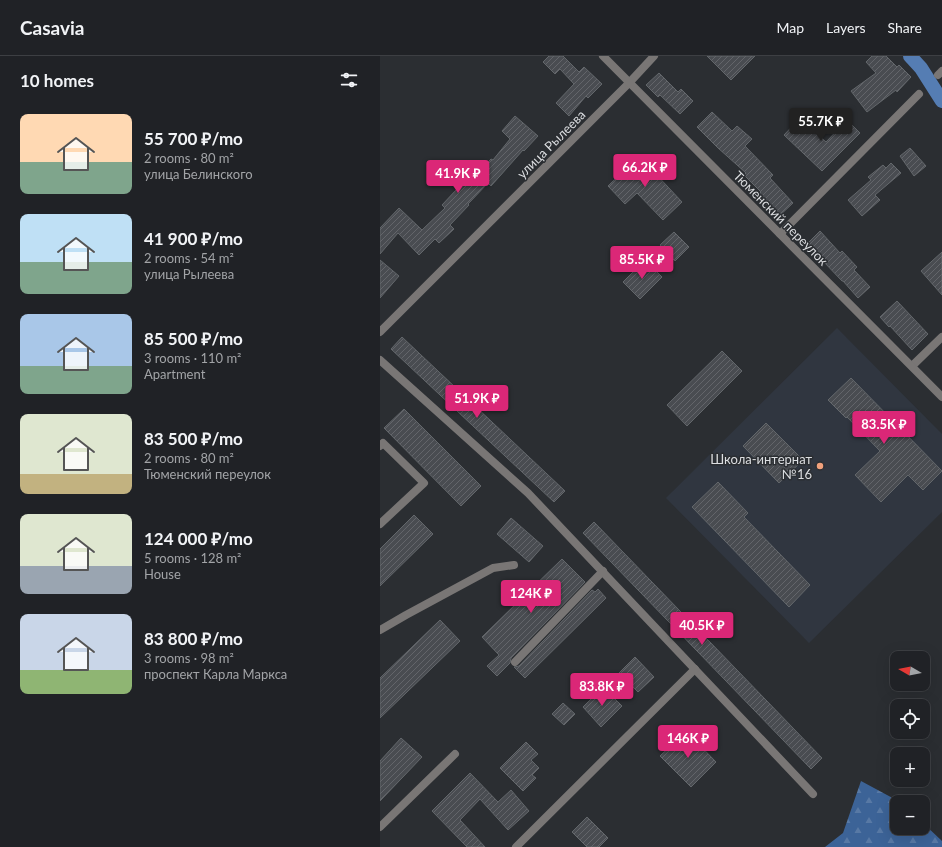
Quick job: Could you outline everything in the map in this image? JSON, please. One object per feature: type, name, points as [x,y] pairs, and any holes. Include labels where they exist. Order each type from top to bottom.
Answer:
[{"type":"street","name":"Тюменский переулок","points":[[603,56],[942,397]]},
{"type":"street","name":"улица Рылеева","points":[[380,332],[629,83],[654,56]]},
{"type":"street","points":[[780,234],[919,94]]},
{"type":"street","points":[[912,366],[942,337]]},
{"type":"street","points":[[380,360],[528,493],[813,794]]},
{"type":"street","points":[[380,446],[383,443],[424,483],[380,524]]},
{"type":"street","points":[[380,630],[493,568],[514,565]]},
{"type":"street","points":[[515,662],[603,571]]},
{"type":"street","points":[[516,847],[695,669]]},
{"type":"street","points":[[380,827],[455,754]]},
{"type":"shaded area","name":"Школа-интернат №16","points":[[837,328],[942,434],[942,512],[809,643],[666,498]]},
{"type":"green space","points":[[861,781],[890,797],[890,835],[930,835],[930,830],[942,841],[942,847],[825,847],[843,833]]},
{"type":"building","points":[[549,56],[563,56],[579,72],[584,67],[602,84],[588,98],[586,96],[569,116],[556,103],[574,84],[560,69],[555,74],[543,62]]},
{"type":"building","points":[[707,56],[755,56],[731,80]]},
{"type":"building","points":[[872,56],[886,56],[897,67],[899,65],[911,77],[897,92],[896,90],[867,112],[851,91],[876,73],[866,62]]},
{"type":"building","points":[[659,73],[678,92],[681,89],[693,101],[680,114],[660,95],[658,97],[646,85]]},
{"type":"building","points":[[712,112],[732,131],[737,126],[752,139],[745,146],[773,175],[770,178],[793,203],[778,217],[758,195],[761,192],[744,175],[746,173],[697,127]]},
{"type":"building","points":[[515,116],[538,136],[524,151],[523,150],[491,186],[488,183],[468,204],[469,205],[450,225],[454,229],[439,243],[435,239],[419,255],[398,233],[380,254],[380,228],[399,208],[422,230],[445,208],[442,205],[457,189],[443,176],[452,166],[469,183],[491,159],[493,160],[510,139],[502,131]]},
{"type":"building","points":[[800,118],[826,142],[847,120],[860,133],[822,171],[784,135]]},
{"type":"building","points":[[910,148],[926,166],[914,176],[900,156]]},
{"type":"building","points":[[639,156],[682,202],[663,220],[637,193],[625,204],[608,186]]},
{"type":"building","points":[[891,163],[901,173],[875,195],[880,200],[862,216],[848,200],[871,180],[868,177],[883,165],[886,168]]},
{"type":"building","points":[[820,231],[840,253],[842,251],[857,267],[854,270],[870,287],[858,298],[806,245]]},
{"type":"building","points":[[674,232],[689,247],[675,261],[660,245]]},
{"type":"building","points":[[942,252],[942,295],[921,271]]},
{"type":"building","points":[[380,260],[399,276],[380,298]]},
{"type":"building","points":[[645,260],[662,277],[640,299],[623,282]]},
{"type":"building","points":[[897,301],[928,334],[912,350],[880,317]]},
{"type":"building","points":[[402,337],[565,491],[554,502],[391,349]]},
{"type":"building","points":[[722,351],[742,371],[687,426],[667,405]]},
{"type":"building","points":[[851,378],[942,471],[923,490],[908,475],[881,502],[855,475],[880,451],[828,400]]},
{"type":"building","points":[[404,409],[481,486],[461,506],[384,428]]},
{"type":"building","points":[[766,423],[803,460],[779,483],[743,446]]},
{"type":"building","points":[[718,482],[748,513],[744,517],[810,585],[789,607],[692,507]]},
{"type":"building","points":[[414,515],[433,534],[380,586],[380,549]]},
{"type":"building","points":[[511,518],[543,546],[529,562],[497,534]]},
{"type":"building","points":[[594,522],[822,758],[811,769],[583,533]]},
{"type":"building","points":[[562,559],[585,582],[511,658],[510,663],[497,676],[487,666],[499,655],[482,637]]},
{"type":"building","points":[[598,589],[606,598],[525,678],[514,667],[519,666],[592,590],[595,592]]},
{"type":"building","points":[[440,620],[460,641],[380,718],[380,678]]},
{"type":"building","points":[[635,657],[654,677],[638,692],[619,673]]},
{"type":"building","points":[[603,687],[622,706],[601,727],[583,707]]},
{"type":"building","points":[[563,703],[575,714],[564,725],[552,714]]},
{"type":"building","points":[[686,731],[716,762],[691,787],[660,756]]},
{"type":"building","points":[[401,738],[422,757],[380,801],[380,761]]},
{"type":"building","points":[[526,742],[538,754],[531,760],[539,768],[532,775],[536,778],[523,791],[500,768]]},
{"type":"building","points":[[470,773],[498,802],[511,790],[529,811],[508,830],[480,799],[460,820],[485,847],[467,847],[432,811]]},
{"type":"building","points":[[587,817],[608,838],[599,847],[587,847],[572,832]]},
{"type":"waterway","points":[[910,56],[921,68],[942,101]]},
{"type":"place","name":"Школа-интернат №16","points":[[820,466]]}]
